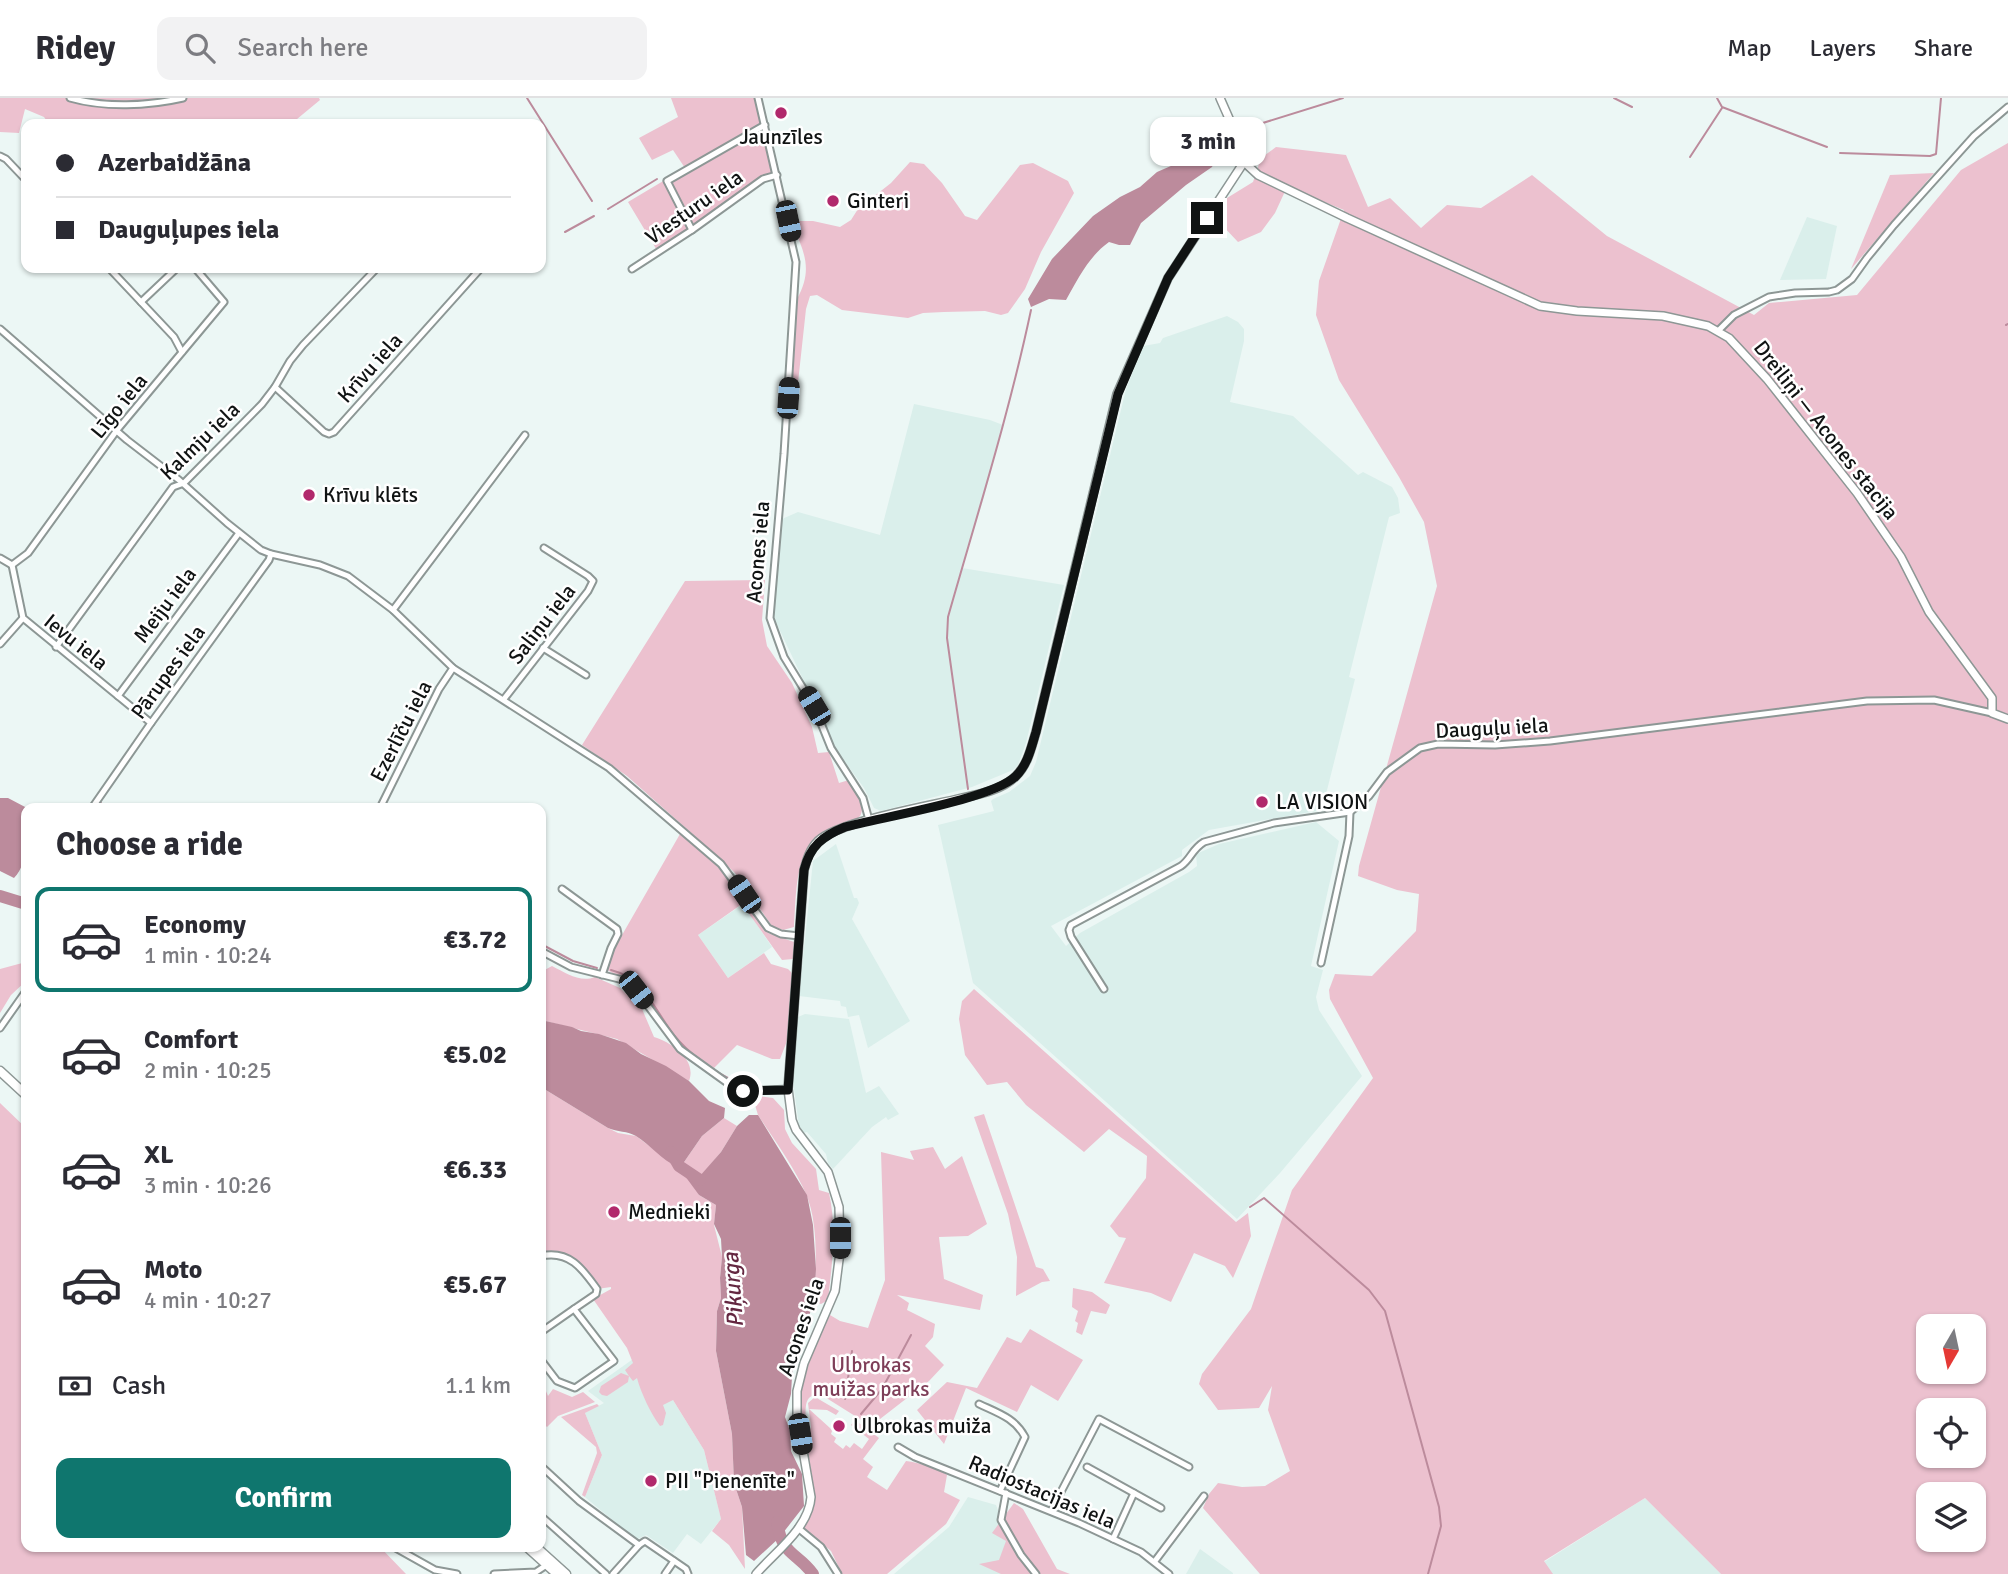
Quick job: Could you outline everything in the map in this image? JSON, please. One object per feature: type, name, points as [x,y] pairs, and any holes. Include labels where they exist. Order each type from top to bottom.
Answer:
[{"type":"main road","points":[[0,1072],[21,1091]]},
{"type":"main road","points":[[534,1552],[566,1574]]},
{"type":"main road","points":[[541,1552],[557,1574]]},
{"type":"street","points":[[70,98],[95,103],[122,104],[183,98]]},
{"type":"street","points":[[869,820],[986,793],[1014,778],[1023,767],[1039,719],[1118,394],[1168,278],[1244,162],[1235,132],[1220,98]]},
{"type":"street","name":"Acones iela","points":[[756,1574],[798,1528],[810,1506],[811,1497],[797,1416],[797,1391],[804,1363],[835,1291],[838,1277],[840,1223],[833,1183],[796,1130],[788,1090],[804,870],[807,857],[814,846],[830,832],[869,820],[863,798],[835,755],[814,706],[784,657],[770,618],[797,280],[796,262],[759,101]]},
{"type":"street","points":[[1719,330],[1734,315],[1769,297],[1829,292],[1852,279],[1894,225],[1974,136],[2008,107]]},
{"type":"street","points":[[692,230],[667,181],[765,125]]},
{"type":"street","points":[[0,156],[21,175]]},
{"type":"street","name":"Dreiliņi — Acones stacija","points":[[1244,162],[1258,175],[1528,302],[1561,309],[1663,316],[1719,330],[1740,348],[1767,379],[1864,503],[1901,557],[1929,612],[1992,698],[1992,713]]},
{"type":"street","name":"Viesturu iela","points":[[632,269],[763,179],[777,175]]},
{"type":"street","points":[[114,273],[173,337],[182,352]]},
{"type":"street","points":[[141,302],[172,273]]},
{"type":"street","name":"Līgo iela","points":[[12,565],[29,552],[117,430],[224,302],[199,273]]},
{"type":"street","name":"Kalmju iela","points":[[57,647],[173,487],[184,483],[275,387],[303,345],[372,273]]},
{"type":"street","name":"Krīvu iela","points":[[275,387],[324,432],[334,432],[477,273]]},
{"type":"street","points":[[0,329],[117,430],[184,483],[239,533],[271,554],[320,565],[348,576],[393,610],[453,668],[589,754],[630,784],[721,864],[768,928],[781,934],[799,936]]},
{"type":"street","points":[[393,610],[525,435]]},
{"type":"street","name":"Meiju iela","points":[[118,696],[239,533]]},
{"type":"street","name":"Saliņu iela","points":[[504,699],[593,581],[544,548]]},
{"type":"street","name":"Pārupes iela","points":[[95,803],[269,561],[271,554]]},
{"type":"street","points":[[0,558],[12,565]]},
{"type":"street","name":"Ievu iela","points":[[12,565],[23,618],[151,723]]},
{"type":"street","points":[[0,644],[23,618]]},
{"type":"street","points":[[543,648],[586,675]]},
{"type":"street","name":"Ezerlīču iela","points":[[382,803],[439,689],[453,668]]},
{"type":"street","name":"Dauguļu iela","points":[[1350,812],[1368,796],[1380,779],[1420,748],[1438,744],[1495,745],[1585,736],[1867,701],[1934,700],[1992,713]]},
{"type":"street","points":[[1992,713],[2008,719]]},
{"type":"street","points":[[1104,989],[1071,937],[1071,925],[1173,870],[1186,862],[1195,847],[1218,837],[1294,819],[1350,812],[1349,836],[1321,963]]},
{"type":"street","points":[[562,889],[617,929],[618,934],[602,975]]},
{"type":"street","points":[[546,954],[571,967],[623,980],[636,990],[680,1049],[733,1087],[743,1091],[788,1090]]},
{"type":"street","points":[[0,1028],[21,1000]]},
{"type":"street","points":[[546,1255],[568,1257],[581,1268],[597,1289],[596,1294],[546,1329]]},
{"type":"street","points":[[546,1367],[557,1381],[575,1388],[614,1361],[574,1309]]},
{"type":"street","points":[[979,1404],[1010,1418],[1025,1437],[1003,1492],[1001,1520],[1021,1555],[1036,1574]]},
{"type":"street","points":[[1051,1511],[1099,1419],[1189,1467]]},
{"type":"street","name":"Radiostacijas iela","points":[[898,1447],[915,1457],[1051,1511],[1113,1539],[1154,1561],[1168,1574]]},
{"type":"street","points":[[1087,1467],[1161,1508]]},
{"type":"street","points":[[546,1471],[579,1501],[639,1545]]},
{"type":"street","points":[[1113,1539],[1134,1493]]},
{"type":"street","points":[[1154,1561],[1204,1496]]},
{"type":"street","points":[[546,1520],[606,1574]]},
{"type":"street","points":[[798,1528],[821,1547],[838,1574]]},
{"type":"street","points":[[612,1574],[645,1541],[688,1573]]},
{"type":"street","points":[[403,1552],[435,1570],[457,1574]]},
{"type":"street","points":[[665,1574],[674,1561]]},
{"type":"street","points":[[494,1574],[536,1572],[549,1563]]},
{"type":"shaded area","points":[[1807,217],[1837,226],[1826,279],[1780,280]]},
{"type":"shaded area","points":[[1227,316],[1244,329],[1244,341],[1230,402],[1293,416],[1358,475],[1363,472],[1392,487],[1398,498],[1400,513],[1389,517],[1349,677],[1355,679],[1322,810],[1209,830],[1182,850],[1182,856],[1051,926],[1066,946],[1080,933],[1189,872],[1197,866],[1196,854],[1219,844],[1316,822],[1339,841],[1311,966],[1323,970],[1316,997],[1319,1010],[1362,1076],[1280,1173],[1237,1219],[973,983],[938,825],[994,811],[991,801],[1009,792],[1030,776],[1036,762],[1126,389],[1143,346],[1160,343],[1163,338]]},
{"type":"shaded area","points":[[914,404],[1003,425],[962,568],[1064,585],[1026,743],[1018,765],[1013,770],[972,787],[881,811],[874,808],[864,788],[837,751],[773,616],[782,519],[798,512],[880,535]]},
{"type":"shaded area","points":[[836,844],[854,898],[857,898],[859,903],[852,919],[910,1021],[868,1048],[859,1015],[848,1017],[846,1007],[841,1006],[840,1001],[799,996],[813,861]]},
{"type":"shaded area","points":[[743,904],[772,947],[728,978],[698,935]]},
{"type":"shaded area","points":[[805,1014],[849,1019],[866,1093],[879,1086],[899,1114],[888,1120],[886,1117],[872,1127],[833,1169],[826,1154],[799,1126],[793,1082],[798,1017]]},
{"type":"shaded area","points":[[643,1352],[704,1450],[721,1519],[701,1544],[687,1534],[673,1553],[646,1535],[636,1540],[585,1497],[602,1455],[585,1413],[604,1403],[588,1391]]},
{"type":"shaded area","points":[[968,1497],[996,1505],[1013,1552],[1007,1574],[894,1574],[949,1527]]},
{"type":"shaded area","points":[[1645,1498],[1721,1574],[1552,1574],[1544,1562]]},
{"type":"shaded area","points":[[1200,1549],[1233,1573],[1233,1574],[1186,1574]]},
{"type":"green space","points":[[0,98],[320,100],[297,119],[45,119],[25,109],[19,133],[0,132]]},
{"type":"green space","points":[[671,98],[758,98],[777,175],[763,179],[658,252],[628,202],[685,168],[673,150],[652,160],[639,138],[678,117]]},
{"type":"green space","points":[[2008,143],[2008,1574],[1721,1574],[1645,1498],[1544,1561],[1553,1574],[1260,1574],[1203,1508],[1218,1483],[1242,1487],[1265,1486],[1290,1471],[1268,1410],[1272,1386],[1259,1408],[1218,1410],[1199,1384],[1202,1374],[1251,1309],[1292,1190],[1373,1078],[1330,999],[1329,990],[1335,974],[1372,976],[1416,931],[1419,894],[1397,890],[1358,876],[1437,586],[1424,522],[1339,380],[1316,315],[1319,281],[1344,210],[1287,187],[1275,213],[1261,232],[1238,242],[1221,224],[1227,198],[1253,182],[1261,158],[1276,147],[1346,155],[1368,207],[1390,198],[1421,228],[1447,205],[1481,208],[1532,175],[1607,236],[1754,315],[1769,303],[1857,295],[1961,170]]},
{"type":"green space","points":[[910,162],[924,164],[942,183],[965,216],[977,220],[1020,165],[1033,163],[1068,181],[1074,193],[1041,252],[1025,289],[1008,313],[923,313],[908,318],[842,310],[817,295],[810,296],[806,309],[796,401],[787,402],[797,299],[806,272],[802,247],[794,228],[800,221],[840,227],[891,183]]},
{"type":"green space","points":[[1934,173],[1851,269],[1890,175]]},
{"type":"green space","points":[[765,580],[762,620],[767,646],[792,683],[812,727],[818,753],[829,752],[839,783],[849,780],[862,805],[857,819],[823,833],[812,843],[800,868],[797,882],[794,927],[783,930],[772,926],[735,873],[715,854],[627,776],[582,745],[685,581]]},
{"type":"green space","points":[[680,834],[723,871],[768,933],[794,942],[793,959],[782,960],[742,904],[698,935],[728,978],[764,953],[771,964],[788,969],[792,973],[787,1041],[780,1059],[772,1059],[737,1045],[714,1068],[683,1047],[635,985],[607,970],[610,956]]},
{"type":"green space","points":[[21,963],[21,986],[11,995],[0,1013],[0,969]]},
{"type":"green space","points":[[552,966],[573,976],[584,979],[595,977],[620,988],[642,1009],[654,1037],[669,1043],[682,1053],[690,1066],[689,1081],[617,1039],[546,1021],[546,969]]},
{"type":"green space","points":[[974,989],[1236,1222],[1248,1213],[1251,1236],[1233,1278],[1225,1266],[1194,1253],[1171,1302],[1151,1293],[1104,1283],[1126,1238],[1119,1237],[1110,1226],[1146,1178],[1147,1156],[1109,1129],[1084,1152],[1026,1105],[1007,1082],[987,1085],[965,1055],[959,1019],[962,1001]]},
{"type":"green space","points":[[546,1090],[608,1128],[636,1136],[682,1165],[702,1136],[724,1118],[737,1126],[721,1152],[699,1178],[696,1188],[699,1195],[716,1205],[714,1225],[722,1257],[716,1351],[732,1434],[734,1483],[742,1507],[745,1569],[729,1545],[712,1531],[721,1519],[704,1450],[673,1400],[663,1405],[666,1413],[663,1425],[660,1426],[637,1378],[633,1381],[625,1370],[633,1363],[627,1348],[593,1299],[611,1287],[597,1289],[576,1261],[555,1252],[546,1252]]},
{"type":"green space","points":[[758,1096],[773,1098],[784,1110],[785,1129],[792,1143],[816,1169],[819,1190],[829,1193],[833,1220],[832,1260],[828,1300],[821,1304],[814,1302],[816,1247],[810,1206],[784,1154],[758,1115],[755,1105]]},
{"type":"green space","points":[[0,1103],[21,1123],[21,1552],[385,1552],[406,1574],[0,1574]]},
{"type":"green space","points":[[984,1114],[1036,1267],[1043,1269],[1050,1281],[1042,1282],[1016,1296],[1017,1257],[1008,1214],[974,1117]]},
{"type":"green space","name":"Ulbrokas muižas parks","points":[[933,1147],[945,1169],[962,1156],[987,1224],[968,1236],[939,1237],[944,1279],[983,1295],[980,1310],[897,1295],[909,1303],[907,1310],[935,1324],[933,1337],[925,1346],[944,1365],[929,1381],[871,1426],[820,1394],[813,1395],[807,1402],[803,1428],[801,1397],[806,1369],[830,1315],[840,1321],[868,1328],[885,1280],[881,1152],[914,1160],[910,1151]]},
{"type":"green space","points":[[1073,1288],[1092,1292],[1110,1305],[1106,1314],[1091,1311],[1082,1335],[1076,1332],[1078,1311],[1072,1307]]},
{"type":"green space","points":[[1030,1329],[1083,1360],[1058,1401],[1031,1385],[1017,1412],[966,1388],[944,1444],[917,1410],[947,1382],[977,1388],[1007,1337],[1021,1343]]},
{"type":"green space","points":[[621,1373],[629,1376],[628,1382],[607,1396],[599,1392],[601,1386]]},
{"type":"green space","points":[[553,1389],[572,1397],[583,1392],[595,1402],[558,1416],[547,1427],[546,1391],[548,1396]]},
{"type":"green space","points":[[815,1397],[839,1411],[836,1415],[827,1410],[809,1409],[830,1428],[831,1434],[836,1438],[834,1442],[843,1449],[846,1445],[850,1448],[854,1443],[862,1449],[869,1439],[851,1425],[855,1420],[879,1438],[863,1459],[873,1467],[867,1477],[887,1490],[906,1461],[922,1464],[947,1475],[944,1492],[960,1500],[946,1524],[887,1574],[842,1574],[831,1551],[803,1527],[815,1498],[806,1438],[811,1427],[808,1403]]},
{"type":"green space","points":[[597,1404],[599,1406],[585,1413],[602,1455],[585,1497],[582,1495],[597,1453],[596,1447],[561,1417]]},
{"type":"green space","points":[[1014,1503],[1023,1509],[1057,1569],[1070,1574],[1001,1574],[979,1564],[999,1560],[1006,1541],[992,1533]]},
{"type":"water","points":[[1224,136],[1215,147],[1217,157],[1212,167],[1141,223],[1130,245],[1109,242],[1090,261],[1066,300],[1049,299],[1031,307],[1028,299],[1052,259],[1093,216],[1140,187],[1157,172],[1187,159],[1203,145]]},
{"type":"water","points":[[0,798],[8,798],[21,805],[21,867],[14,878],[0,871]]},
{"type":"water","points":[[546,1021],[626,1043],[689,1081],[709,1101],[725,1108],[724,1118],[702,1136],[678,1167],[636,1136],[608,1128],[546,1090]]},
{"type":"water","points":[[749,1115],[758,1115],[807,1195],[813,1225],[816,1269],[814,1302],[793,1359],[791,1394],[785,1417],[790,1431],[791,1451],[802,1474],[804,1506],[779,1538],[754,1561],[746,1555],[742,1507],[734,1483],[732,1434],[716,1351],[722,1257],[721,1239],[714,1224],[716,1205],[699,1195],[685,1176],[690,1170],[699,1177],[721,1152],[737,1126]]},
{"type":"waterway","points":[[527,98],[540,119]]},
{"type":"waterway","points":[[1237,131],[1343,98]]},
{"type":"waterway","points":[[1614,98],[1632,107]]},
{"type":"waterway","points":[[1717,98],[1722,107],[1827,147]]},
{"type":"waterway","points":[[1840,153],[1936,154],[1941,98]]},
{"type":"waterway","points":[[1690,157],[1722,108]]},
{"type":"waterway","points":[[546,128],[592,201]]},
{"type":"waterway","points":[[1224,136],[1232,133]]},
{"type":"waterway","points":[[608,209],[657,179]]},
{"type":"waterway","points":[[565,232],[594,216]]},
{"type":"waterway","points":[[968,789],[947,638],[948,617],[1003,426],[1031,310]]},
{"type":"waterway","name":"Piķurga","points":[[0,896],[21,902]]},
{"type":"waterway","points":[[546,947],[573,961],[597,968]]},
{"type":"waterway","points":[[611,970],[632,980],[648,996],[674,1035],[688,1050],[713,1069],[740,1084]]},
{"type":"waterway","name":"Piķurga","points":[[671,1152],[679,1166],[700,1180]]},
{"type":"waterway","points":[[1250,1207],[1264,1198],[1369,1290],[1385,1311],[1439,1507],[1441,1526],[1428,1574]]},
{"type":"waterway","points":[[861,1414],[882,1389],[911,1335]]},
{"type":"waterway","points":[[845,1399],[852,1351]]},
{"type":"waterway","name":"Piķurga","points":[[777,1522],[786,1548],[813,1574]]},
{"type":"place","name":"Jaunzīles","points":[[781,113]]},
{"type":"place","name":"Ginteri","points":[[833,201]]},
{"type":"place","name":"Krīvu klēts","points":[[309,495]]},
{"type":"place","name":"LA VISION","points":[[1262,802]]},
{"type":"place","name":"Mednieki","points":[[614,1212]]},
{"type":"place","name":"Ulbrokas muiža","points":[[839,1426]]},
{"type":"place","name":"PII \"Pienenīte\"","points":[[651,1481]]},
{"type":"route","points":[[743,1091],[788,1090],[804,870],[807,857],[820,839],[830,832],[869,820],[986,793],[1014,778],[1023,767],[1036,732],[1118,394],[1168,278],[1207,218]]}]
